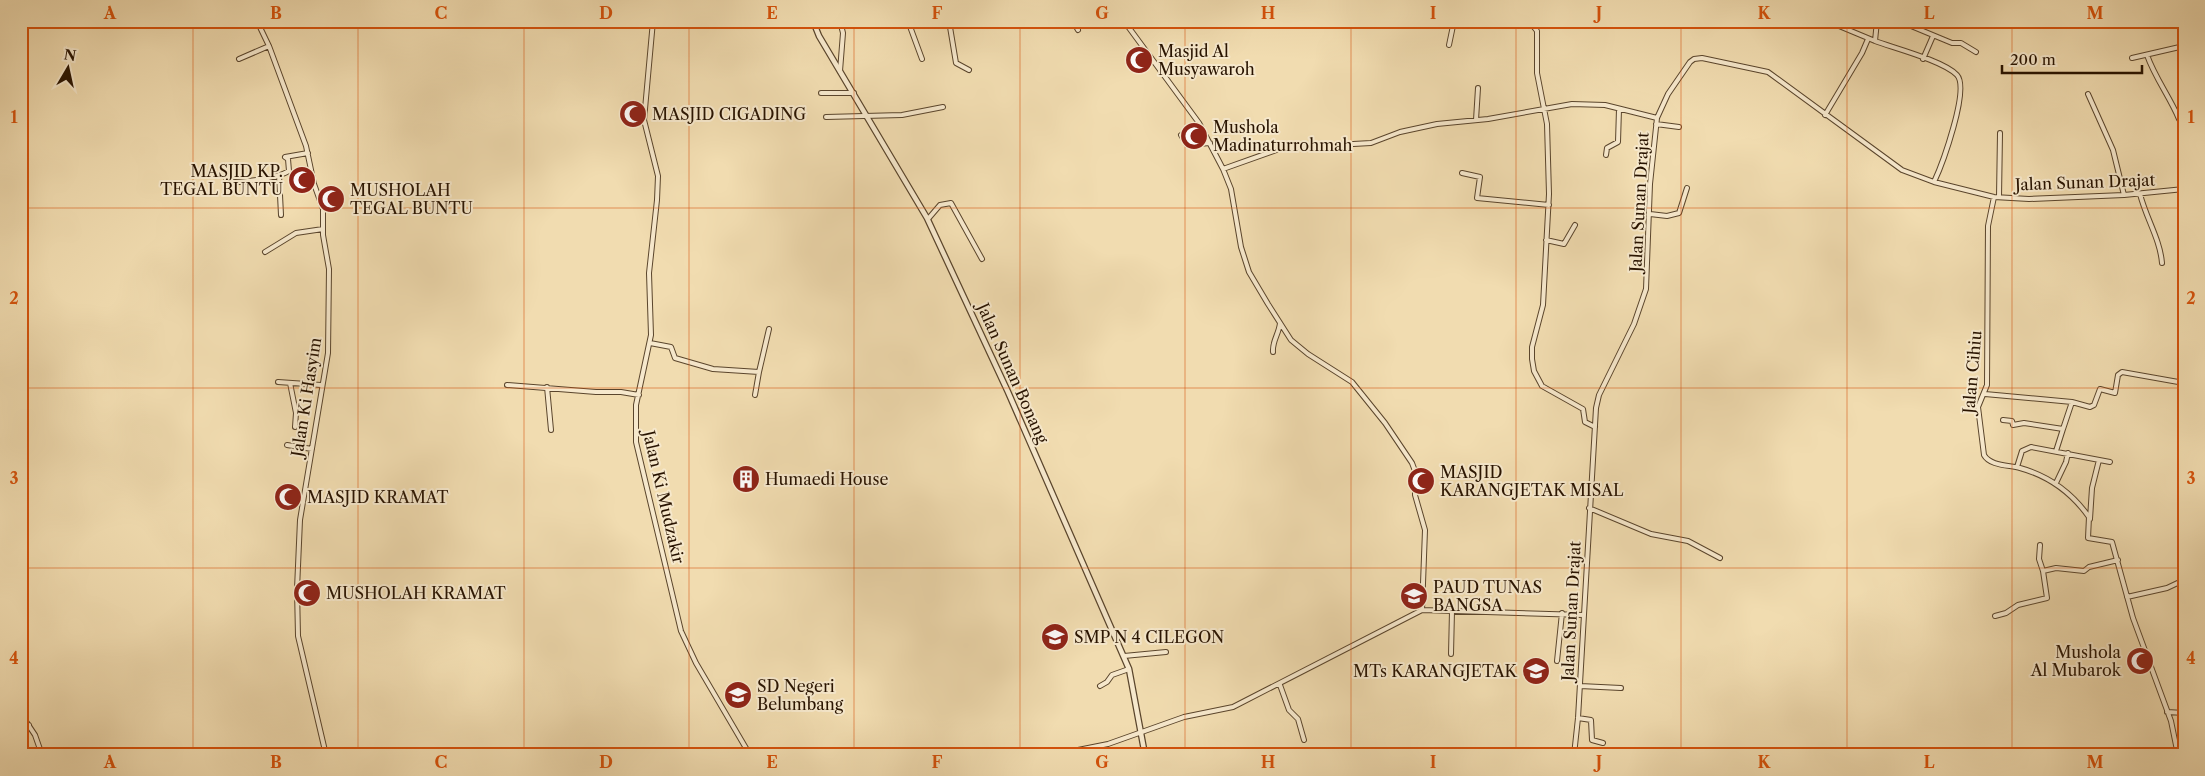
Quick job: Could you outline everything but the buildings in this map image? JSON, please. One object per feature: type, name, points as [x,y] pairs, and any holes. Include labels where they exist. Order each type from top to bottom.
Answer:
[{"type":"street","name":"Jalan Ki Hasyim","points":[[257,21],[269,46],[308,153],[314,184],[323,209],[323,229],[329,274],[328,353],[321,385],[300,520],[298,628],[326,755]]},
{"type":"street","name":"Jalan Ki Mudzakir","points":[[653,21],[644,120],[658,176],[649,273],[652,316],[650,343],[635,417],[636,442],[679,623],[696,663],[750,755]]},
{"type":"street","name":"Jalan Sunan Bonang","points":[[813,21],[819,36],[928,219],[1004,384],[1129,669],[1146,755]]},
{"type":"street","points":[[840,21],[843,33],[840,71]]},
{"type":"street","points":[[908,21],[922,59]]},
{"type":"street","points":[[949,21],[956,63],[969,70]]},
{"type":"street","points":[[1073,21],[1078,30]]},
{"type":"street","points":[[1124,21],[1193,115],[1210,144],[1231,190],[1241,247],[1249,272],[1291,340],[1308,354],[1352,382],[1385,423],[1412,463],[1415,471],[1415,495],[1425,530],[1422,610]]},
{"type":"street","points":[[1450,45],[1454,21]]},
{"type":"street","points":[[1489,21],[1507,26],[1517,23],[1536,28],[1536,73],[1544,108],[1548,145],[1549,205],[1543,305],[1532,347],[1534,371],[1542,386],[1579,407],[1584,414],[1585,422],[1595,427]]},
{"type":"street","points":[[1827,21],[1868,39],[1923,58],[1952,71],[1958,77],[1955,118],[1947,150],[1934,182]]},
{"type":"street","points":[[1875,41],[1878,21]]},
{"type":"street","points":[[1899,21],[1952,44],[1961,43],[1976,52]]},
{"type":"street","points":[[1923,58],[1933,36]]},
{"type":"street","points":[[1825,116],[1862,53],[1868,39]]},
{"type":"street","points":[[239,59],[269,46]]},
{"type":"street","points":[[2132,58],[2184,46]]},
{"type":"street","points":[[2147,55],[2152,69],[2172,102],[2179,120],[2184,120]]},
{"type":"street","name":"Jalan Sunan Drajat","points":[[1574,755],[1580,686],[1589,508],[1599,395],[1627,340],[1646,289],[1650,184],[1657,118],[1668,94],[1690,62],[1698,57],[1762,69],[1902,170],[1934,182],[1994,197],[2029,200],[2140,194],[2184,189]]},
{"type":"street","points":[[1476,120],[1478,88]]},
{"type":"street","points":[[821,93],[854,93]]},
{"type":"street","points":[[2088,94],[2113,150],[2124,195]]},
{"type":"street","points":[[1223,169],[1282,148],[1372,143],[1416,128],[1544,108],[1586,104],[1657,118]]},
{"type":"street","points":[[826,117],[902,115],[943,107]]},
{"type":"street","points":[[1606,155],[1607,148],[1618,142],[1618,109]]},
{"type":"street","points":[[1656,124],[1679,127]]},
{"type":"street","points":[[1999,197],[2000,133]]},
{"type":"street","points":[[1181,135],[1187,145],[1210,144]]},
{"type":"street","points":[[226,181],[279,175],[289,171],[288,159],[285,157],[308,153]]},
{"type":"street","points":[[1462,173],[1480,177],[1477,198],[1549,205]]},
{"type":"street","points":[[279,175],[281,215]]},
{"type":"street","points":[[1650,214],[1667,216],[1679,213],[1687,188]]},
{"type":"street","points":[[2140,194],[2146,216],[2159,245],[2162,263]]},
{"type":"street","name":"Jalan Cihiu","points":[[1994,197],[1988,226],[1988,348],[1985,394],[1978,407],[1985,456],[1992,462],[2017,467],[2056,484],[2076,501],[2090,519],[2088,538],[2112,542],[2127,597],[2167,712],[2178,755]]},
{"type":"street","points":[[928,219],[940,205],[951,203],[982,259]]},
{"type":"street","points":[[1546,240],[1564,244],[1575,226]]},
{"type":"street","points":[[265,252],[296,233],[323,229]]},
{"type":"street","points":[[1273,352],[1273,342],[1279,334],[1280,323]]},
{"type":"street","points":[[755,395],[769,329]]},
{"type":"street","points":[[650,343],[671,347],[675,358],[706,367],[759,372]]},
{"type":"street","points":[[1985,394],[2072,402],[2090,407],[2094,405],[2100,389],[2115,394],[2118,375],[2122,372],[2184,383]]},
{"type":"street","points":[[278,382],[321,385]]},
{"type":"street","points":[[290,382],[296,413],[295,427]]},
{"type":"street","points":[[507,385],[639,395]]},
{"type":"street","points":[[547,387],[551,430]]},
{"type":"street","points":[[2056,451],[2072,402]]},
{"type":"street","points":[[2003,420],[2011,421],[2013,425],[2024,423],[2063,429]]},
{"type":"street","points":[[287,445],[312,449]]},
{"type":"street","points":[[2017,467],[2022,451],[2027,448],[2068,453],[2110,462]]},
{"type":"street","points":[[2056,484],[2068,453]]},
{"type":"street","points":[[2090,519],[2092,488],[2099,460]]},
{"type":"street","points":[[1589,508],[1651,534],[1688,541],[1720,558]]},
{"type":"street","points":[[1994,616],[2006,613],[2018,605],[2047,598],[2039,559],[2040,545]]},
{"type":"street","points":[[2042,571],[2056,568],[2084,571],[2089,566],[2118,560]]},
{"type":"street","points":[[2127,597],[2167,588],[2184,580]]},
{"type":"street","points":[[1053,755],[1108,744],[1184,717],[1234,707],[1280,685],[1422,610],[1583,615]]},
{"type":"street","points":[[1451,654],[1452,611]]},
{"type":"street","points":[[1558,661],[1562,613]]},
{"type":"street","points":[[1124,656],[1166,652]]},
{"type":"street","points":[[1100,686],[1107,682],[1112,675],[1129,669]]},
{"type":"street","points":[[1280,685],[1284,702],[1298,719],[1304,740]]},
{"type":"street","points":[[1580,686],[1621,688]]},
{"type":"street","points":[[2167,712],[2184,713]]},
{"type":"street","points":[[21,714],[29,725],[42,755]]},
{"type":"street","points":[[1578,718],[1590,720],[1592,740],[1603,743]]},
{"type":"street","points":[[21,728],[29,725]]},
{"type":"place","name":"Masjid Al Musyawaroh","points":[[1139,60]]},
{"type":"place","name":"MASJID CIGADING","points":[[633,114]]},
{"type":"place","name":"Mushola Madinaturrohmah","points":[[1194,136]]},
{"type":"place","name":"MASJID KP. TEGAL BUNTU","points":[[302,180]]},
{"type":"place","name":"MUSHOLAH TEGAL BUNTU","points":[[331,199]]},
{"type":"place","name":"Humaedi House","points":[[746,479]]},
{"type":"place","name":"MASJID KARANGJETAK MISAL","points":[[1421,481]]},
{"type":"place","name":"MASJID KRAMAT","points":[[288,497]]},
{"type":"place","name":"MUSHOLAH KRAMAT","points":[[307,593]]},
{"type":"place","name":"PAUD TUNAS BANGSA","points":[[1414,596]]},
{"type":"place","name":"SMP N 4 CILEGON","points":[[1055,637]]},
{"type":"place","name":"Mushola Al Mubarok","points":[[2140,661]]},
{"type":"place","name":"MTs KARANGJETAK","points":[[1536,671]]},
{"type":"place","name":"SD Negeri Belumbang","points":[[738,695]]}]
